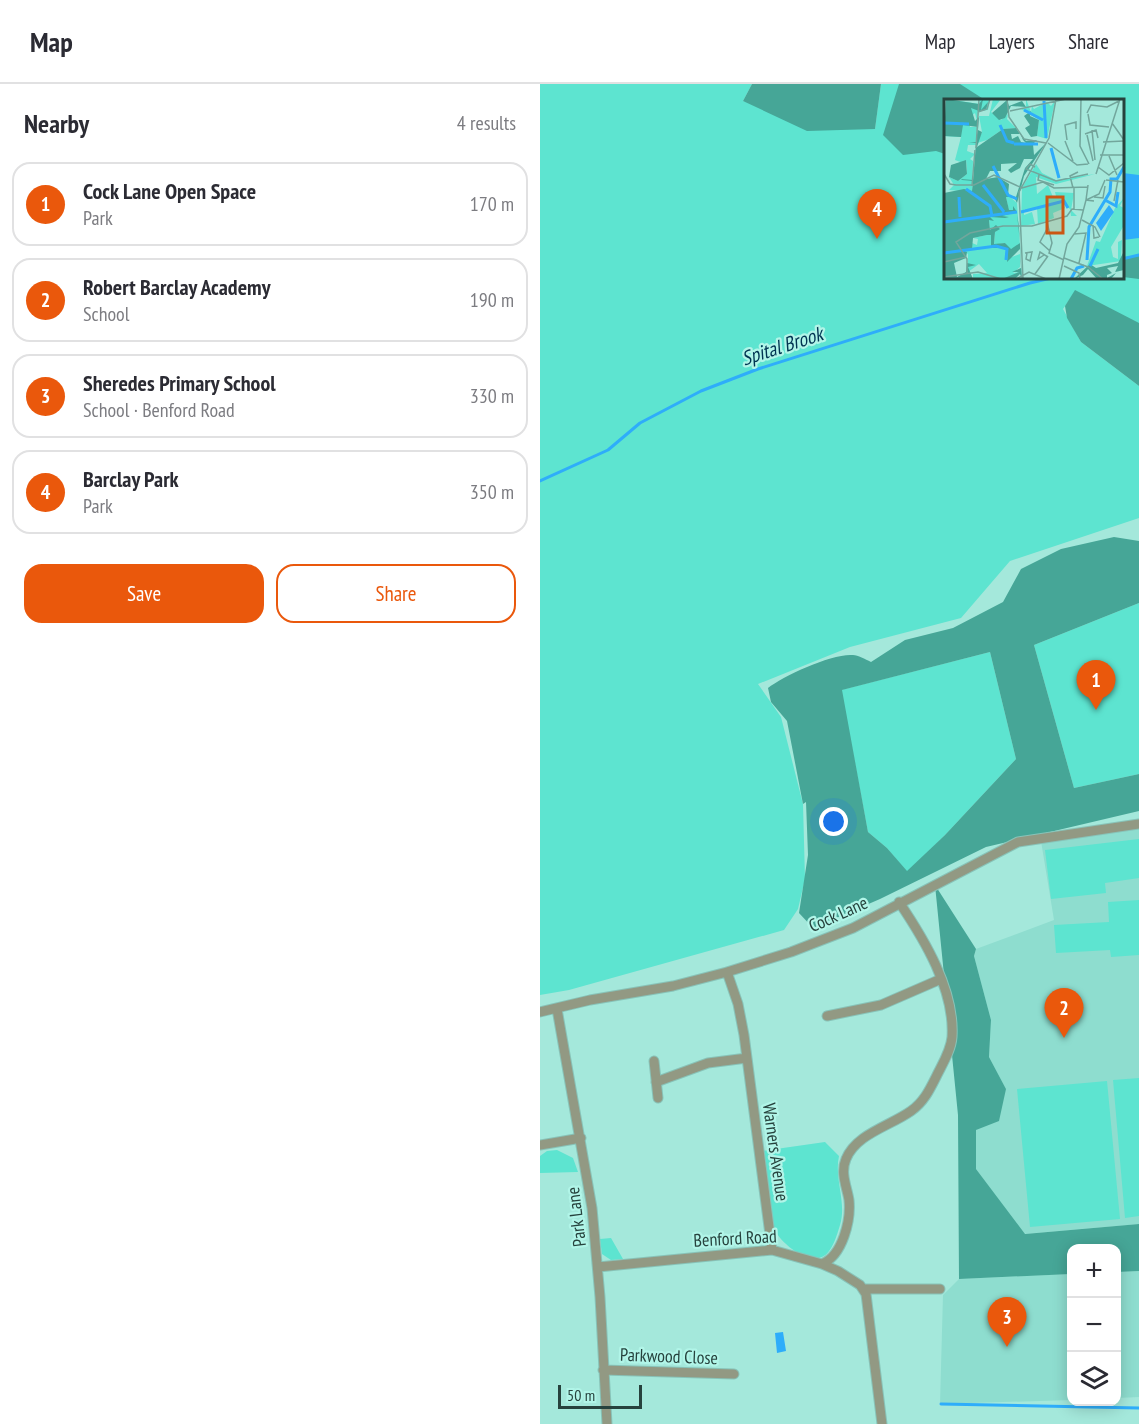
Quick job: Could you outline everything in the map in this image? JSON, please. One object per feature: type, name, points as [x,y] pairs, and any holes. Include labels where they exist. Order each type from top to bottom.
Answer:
[{"type":"street","name":"Cock Lane","points":[[540,1012],[590,1000],[673,986],[791,952],[853,928],[1018,842],[1139,824]]},
{"type":"street","points":[[822,1264],[835,1255],[848,1220],[849,1203],[844,1163],[850,1152],[863,1139],[911,1111],[925,1099],[949,1049],[952,1037],[951,1016],[941,979],[925,942],[899,902]]},
{"type":"street","name":"Warners Avenue","points":[[728,972],[741,1016],[772,1250]]},
{"type":"street","points":[[826,1016],[880,1005],[941,979]]},
{"type":"street","name":"Park Lane","points":[[557,1009],[592,1208],[598,1267],[607,1424]]},
{"type":"street","points":[[656,1082],[702,1065],[747,1058]]},
{"type":"street","points":[[654,1061],[658,1098]]},
{"type":"street","points":[[540,1145],[581,1138]]},
{"type":"street","name":"Benford Road","points":[[598,1267],[772,1250],[822,1264],[849,1278],[864,1290]]},
{"type":"street","points":[[882,1424],[864,1290],[940,1289]]},
{"type":"street","name":"Parkwood Close","points":[[603,1370],[734,1374]]},
{"type":"shaded area","points":[[1139,824],[1139,1224],[1024,1234],[976,1169],[976,1130],[1006,1089],[989,1057],[991,1020],[974,956],[976,949],[1054,920],[1041,841]]},
{"type":"shaded area","points":[[1139,1271],[1139,1397],[1121,1398],[1121,1272]]},
{"type":"shaded area","points":[[1067,1274],[1067,1400],[940,1404],[943,1295],[959,1279]]},
{"type":"green space","points":[[540,84],[752,84],[743,101],[875,129],[881,84],[1139,84],[1139,331],[1072,296],[1063,309],[1081,342],[1139,386],[1139,518],[1010,561],[961,618],[850,647],[758,684],[781,717],[803,804],[805,879],[798,909],[784,930],[569,990],[540,995]]},
{"type":"green space","points":[[752,84],[881,84],[875,129],[807,131],[743,101]]},
{"type":"green space","points":[[899,84],[960,84],[983,99],[944,99],[944,154],[936,151],[903,155],[883,135]]},
{"type":"green space","points":[[1139,256],[1139,279],[1124,277],[1124,257]]},
{"type":"green space","points":[[1075,290],[1139,323],[1139,386],[1081,342],[1067,318],[1065,306]]},
{"type":"green space","points":[[1114,537],[1139,541],[1139,603],[1034,645],[1074,788],[1139,774],[1139,811],[986,847],[880,899],[813,928],[799,913],[808,855],[806,802],[803,804],[787,721],[771,702],[768,688],[821,661],[853,655],[871,662],[905,640],[953,628],[1003,602],[1021,569],[1061,549]],"holes":[[[990,652],[1016,759],[945,835],[907,871],[887,848],[868,832],[842,690]]]},
{"type":"green space","points":[[1139,603],[1139,774],[1074,788],[1034,645]]},
{"type":"green space","points":[[990,652],[1016,759],[907,872],[887,848],[868,832],[841,690]]},
{"type":"green space","points":[[1139,839],[1139,878],[1105,883],[1106,893],[1051,899],[1045,850]]},
{"type":"green space","points":[[935,885],[976,949],[974,956],[991,1020],[989,1057],[1006,1089],[999,1121],[976,1130],[976,1169],[1025,1234],[1139,1224],[1139,1271],[1121,1272],[1121,1244],[1067,1244],[1067,1274],[959,1279],[958,1115]]},
{"type":"green space","points":[[1139,900],[1139,955],[1111,957],[1110,950],[1056,953],[1054,925],[1109,922],[1108,902]]},
{"type":"green space","points":[[1139,1078],[1139,1216],[1125,1218],[1113,1080]]},
{"type":"green space","points":[[1107,1081],[1120,1219],[1030,1227],[1017,1089]]},
{"type":"green space","points":[[825,1142],[839,1156],[838,1173],[842,1217],[831,1248],[826,1255],[815,1258],[793,1250],[780,1238],[772,1225],[762,1151]]},
{"type":"green space","points":[[557,1150],[573,1158],[578,1172],[540,1173],[540,1156],[547,1151]]},
{"type":"green space","points":[[611,1238],[623,1259],[611,1260],[602,1254],[600,1239]]},
{"type":"water","points":[[1124,173],[1139,175],[1139,238],[1124,240]]},
{"type":"water","points":[[783,1332],[786,1351],[777,1353],[775,1333]]},
{"type":"waterway","name":"Spital Brook","points":[[1124,259],[1139,255]]},
{"type":"waterway","name":"Spital Brook","points":[[540,481],[608,450],[640,423],[701,391],[758,369],[1047,279]]},
{"type":"waterway","points":[[941,1404],[1139,1408]]},
{"type":"place","name":"Barclay Park","points":[[877,239]]},
{"type":"place","name":"Cock Lane Open Space","points":[[1096,710]]},
{"type":"place","name":"Robert Barclay Academy","points":[[1064,1038]]},
{"type":"place","name":"Sheredes Primary School","points":[[1007,1347]]}]
